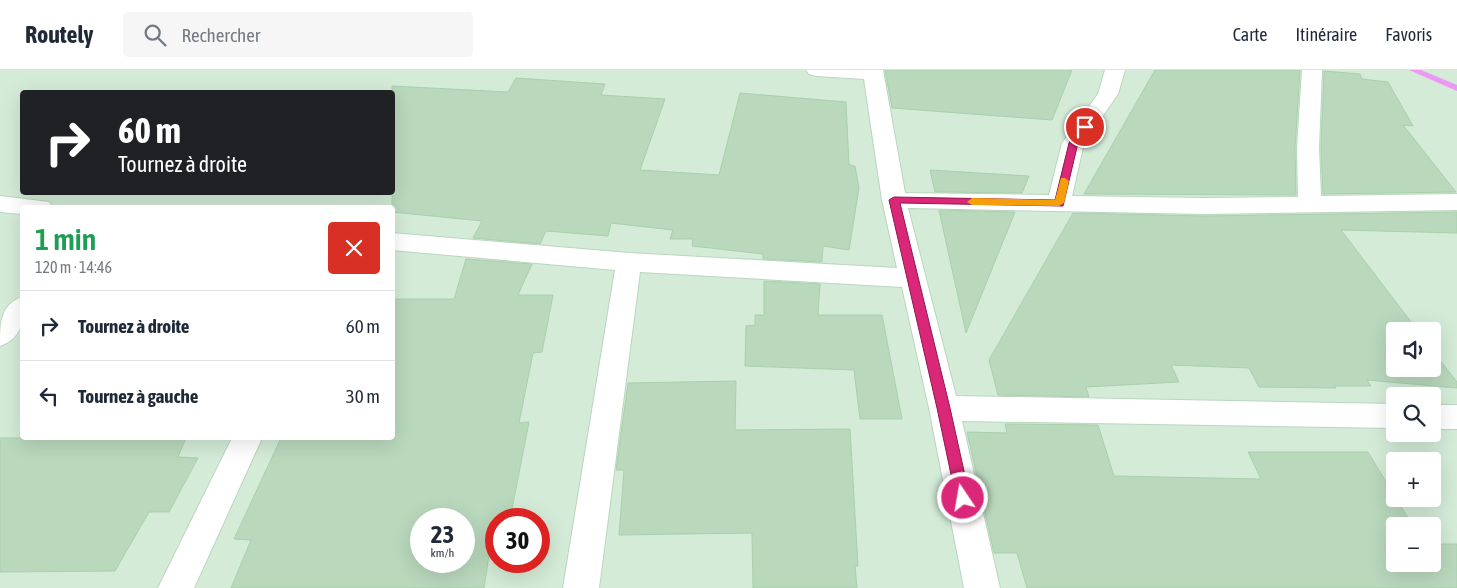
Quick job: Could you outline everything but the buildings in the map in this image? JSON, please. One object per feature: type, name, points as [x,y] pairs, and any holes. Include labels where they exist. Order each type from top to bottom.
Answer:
[{"type":"street","points":[[816,70],[874,72],[894,200],[944,408],[982,588]]},
{"type":"street","points":[[1059,203],[1073,143],[1108,94],[1115,70]]},
{"type":"street","points":[[1310,204],[1308,148],[1312,70]]},
{"type":"street","points":[[894,200],[1204,206],[1457,202]]},
{"type":"street","points":[[0,204],[20,206]]},
{"type":"street","points":[[395,242],[629,262],[912,278]]},
{"type":"street","points":[[581,588],[629,262]]},
{"type":"street","points":[[0,335],[20,310]]},
{"type":"street","points":[[944,408],[1386,416]]},
{"type":"street","points":[[1441,417],[1457,417]]},
{"type":"street","points":[[176,588],[245,440]]},
{"type":"shaded area","points":[[0,70],[1457,70],[1457,588],[0,588]]},
{"type":"waterway","points":[[1413,70],[1457,88]]},
{"type":"slow traffic","points":[[972,202],[1059,203],[1065,181]]},
{"type":"route","points":[[963,498],[944,408],[894,200],[1059,203],[1073,143],[1085,127]]}]
